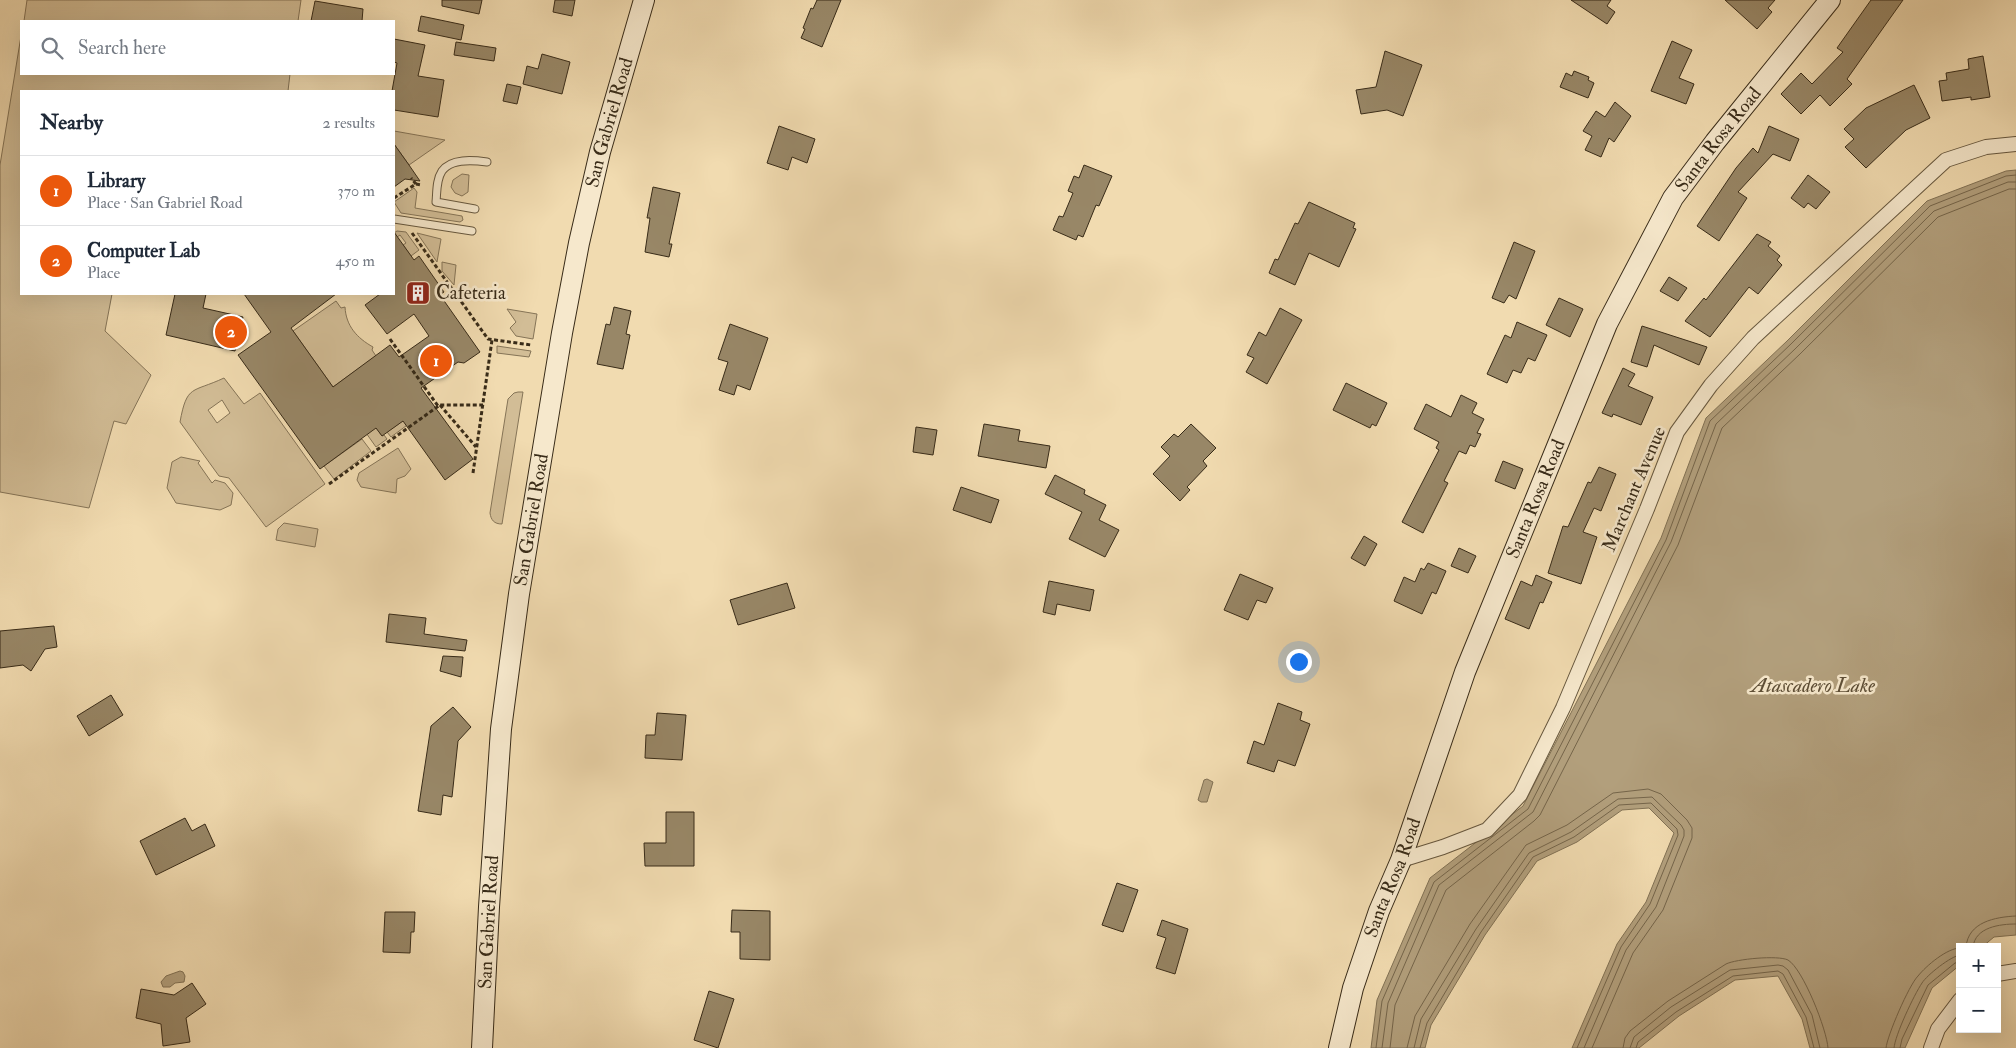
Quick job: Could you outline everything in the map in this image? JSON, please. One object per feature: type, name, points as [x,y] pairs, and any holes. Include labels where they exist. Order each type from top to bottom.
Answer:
[{"type":"street","name":"San Gabriel Road","points":[[482,1048],[501,729],[516,613],[560,341],[579,243],[600,152],[644,0]]},
{"type":"street","name":"Santa Rosa Road","points":[[1338,1048],[1353,988],[1379,911],[1401,860],[1465,672],[1607,324],[1673,198],[1715,142],[1830,0]]},
{"type":"street","name":"Marchant Avenue","points":[[1401,860],[1443,847],[1487,830],[1520,796],[1562,708],[1643,518],[1677,432],[1711,385],[1753,338],[1946,160],[1986,147],[2016,144]]},
{"type":"street","points":[[2001,973],[2016,970]]},
{"type":"street","points":[[1931,1048],[1938,1029],[1956,1005]]},
{"type":"lane","points":[[475,209],[436,202],[438,180],[443,170],[450,165],[462,161],[475,160],[487,162]]},
{"type":"lane","points":[[395,219],[472,231]]},
{"type":"path","points":[[411,178],[416,184],[422,186]]},
{"type":"path","points":[[395,197],[416,184]]},
{"type":"path","points":[[410,230],[488,340],[531,345]]},
{"type":"path","points":[[390,339],[439,405],[477,447]]},
{"type":"path","points":[[473,473],[492,340]]},
{"type":"path","points":[[329,484],[439,405],[483,405]]},
{"type":"shaded area","points":[[27,0],[301,0],[298,20],[24,20]]},
{"type":"shaded area","points":[[20,42],[20,75],[290,75],[288,90],[20,90],[20,295],[112,295],[105,331],[151,375],[126,424],[114,421],[89,508],[0,492],[0,165]]},
{"type":"shaded area","points":[[395,131],[445,140],[409,165],[395,145]]},
{"type":"shaded area","points":[[462,174],[469,175],[468,192],[462,196],[455,193],[451,187],[453,180]]},
{"type":"shaded area","points":[[414,188],[417,192],[415,208],[462,216],[463,220],[460,222],[401,213],[395,201]]},
{"type":"shaded area","points":[[395,232],[406,232],[419,250],[411,256],[403,245],[406,243],[400,235],[395,238]]},
{"type":"shaded area","points":[[417,233],[441,239],[437,262]]},
{"type":"shaded area","points":[[442,262],[456,265],[454,285],[442,271]]},
{"type":"shaded area","points":[[336,301],[341,308],[345,307],[353,331],[373,347],[372,350],[376,356],[333,387],[293,331]]},
{"type":"shaded area","points":[[507,309],[537,314],[533,339],[516,336],[510,328],[516,322]]},
{"type":"shaded area","points":[[497,346],[531,351],[529,357],[497,353]]},
{"type":"shaded area","points":[[224,378],[244,404],[260,393],[325,484],[266,527],[229,478],[219,476],[180,422],[185,401],[193,391]],"holes":[[[222,400],[230,413],[217,423],[208,410]]]},
{"type":"shaded area","points":[[346,386],[382,436],[384,435],[387,439],[376,447],[337,392]]},
{"type":"shaded area","points":[[518,392],[523,392],[502,524],[499,524],[493,521],[490,513],[508,399]]},
{"type":"shaded area","points":[[407,418],[410,423],[391,437],[387,432]]},
{"type":"shaded area","points":[[362,439],[371,451],[334,479],[324,466]]},
{"type":"shaded area","points":[[398,448],[411,469],[405,476],[397,479],[396,493],[361,487],[357,480],[359,473]]},
{"type":"shaded area","points":[[181,457],[200,461],[198,463],[212,483],[215,480],[225,483],[233,493],[231,505],[220,510],[176,503],[167,488],[172,462]]},
{"type":"shaded area","points":[[284,523],[318,529],[315,547],[276,540],[278,529]]},
{"type":"water","name":"Atascadero Lake","points":[[2016,170],[2016,935],[1994,937],[1987,943],[1956,943],[1956,968],[1932,988],[1905,1048],[1810,1048],[1802,1019],[1778,976],[1735,980],[1679,1016],[1639,1048],[1572,1048],[1617,944],[1646,902],[1674,833],[1649,808],[1622,810],[1577,842],[1537,861],[1485,935],[1431,1025],[1425,1048],[1371,1048],[1377,1000],[1430,878],[1523,806],[1661,538],[1706,418],[1787,341],[1927,201],[2006,171]]},
{"type":"water","points":[[1207,779],[1213,782],[1207,802],[1201,802],[1198,800],[1204,780]]},
{"type":"water","points":[[180,971],[185,976],[184,982],[175,983],[170,987],[163,987],[161,982],[166,976]]},
{"type":"building","points":[[442,0],[482,0],[479,14],[442,6]]},
{"type":"building","points":[[555,0],[575,0],[572,16],[553,12]]},
{"type":"building","points":[[817,0],[841,0],[822,47],[801,38],[811,8],[813,9]]},
{"type":"building","points":[[1571,0],[1611,0],[1607,6],[1615,12],[1607,24]]},
{"type":"building","points":[[1725,0],[1775,0],[1768,8],[1772,12],[1757,29]]},
{"type":"building","points":[[1871,0],[1903,0],[1847,79],[1852,84],[1830,106],[1820,95],[1801,114],[1781,94],[1801,73],[1812,84],[1843,52],[1837,48]]},
{"type":"building","points":[[315,1],[363,9],[362,20],[311,20]]},
{"type":"building","points":[[421,16],[464,25],[461,40],[418,31]]},
{"type":"building","points":[[395,39],[425,45],[418,76],[444,80],[438,117],[395,110],[395,90],[392,90],[397,63],[395,62]]},
{"type":"building","points":[[1672,41],[1692,50],[1679,78],[1694,84],[1686,104],[1651,91]]},
{"type":"building","points":[[456,42],[496,48],[494,61],[454,55]]},
{"type":"building","points":[[1385,51],[1422,65],[1403,116],[1387,110],[1361,114],[1356,90],[1376,87]]},
{"type":"building","points":[[542,54],[570,62],[562,94],[523,84],[527,66],[538,69]]},
{"type":"building","points":[[1983,56],[1990,97],[1971,100],[1971,97],[1942,101],[1939,81],[1947,80],[1946,73],[1969,69],[1968,59]]},
{"type":"building","points":[[1574,71],[1589,77],[1588,80],[1594,83],[1588,98],[1560,87],[1566,73],[1572,76]]},
{"type":"building","points":[[507,84],[521,87],[517,104],[503,101]]},
{"type":"building","points":[[1914,85],[1930,118],[1906,130],[1866,168],[1845,147],[1854,139],[1844,129],[1866,108]]},
{"type":"building","points":[[1615,102],[1631,116],[1614,142],[1609,138],[1601,157],[1585,150],[1592,136],[1583,131],[1596,111],[1605,117]]},
{"type":"building","points":[[779,126],[815,139],[807,163],[792,157],[788,170],[767,163]]},
{"type":"building","points":[[1769,126],[1799,139],[1790,161],[1773,154],[1738,192],[1747,198],[1719,241],[1697,226],[1736,168],[1753,148],[1758,153]]},
{"type":"building","points":[[395,145],[420,181],[405,179],[395,186]]},
{"type":"building","points":[[1084,165],[1112,176],[1099,206],[1096,205],[1083,237],[1078,235],[1076,240],[1053,230],[1059,216],[1063,217],[1073,193],[1068,191],[1074,176],[1079,178]]},
{"type":"building","points":[[1808,175],[1830,192],[1816,209],[1808,203],[1804,208],[1791,198]]},
{"type":"building","points":[[653,187],[680,193],[669,244],[672,244],[669,257],[645,252],[650,218],[647,218]]},
{"type":"building","points":[[1309,202],[1355,223],[1353,228],[1356,229],[1339,267],[1309,253],[1295,285],[1269,273],[1275,259],[1278,260],[1295,223],[1298,224]]},
{"type":"building","points":[[395,233],[414,260],[419,256],[444,292],[440,295],[480,352],[464,363],[458,362],[421,388],[473,459],[445,480],[403,421],[382,436],[376,428],[320,469],[238,355],[271,332],[245,295],[335,295],[291,328],[333,387],[390,345],[399,357],[429,336],[414,314],[387,334],[365,305],[379,295],[395,295]]},
{"type":"building","points":[[1757,234],[1771,242],[1768,246],[1780,256],[1777,260],[1782,265],[1758,294],[1749,287],[1710,337],[1685,321],[1704,298],[1706,300]]},
{"type":"building","points":[[1514,242],[1535,251],[1516,299],[1509,295],[1504,303],[1492,298]]},
{"type":"building","points":[[1669,277],[1687,288],[1678,301],[1660,291]]},
{"type":"building","points":[[175,295],[206,295],[203,308],[243,317],[235,351],[166,335]]},
{"type":"building","points":[[1559,298],[1583,309],[1570,337],[1546,325]]},
{"type":"building","points":[[614,307],[631,311],[626,334],[630,335],[623,369],[597,364],[606,324],[610,325]]},
{"type":"building","points":[[1280,308],[1302,320],[1267,384],[1246,372],[1254,358],[1247,355],[1259,332],[1266,336]]},
{"type":"building","points":[[1517,322],[1547,335],[1535,361],[1528,358],[1521,373],[1513,370],[1507,383],[1487,374],[1505,335],[1511,338]]},
{"type":"building","points":[[730,324],[768,338],[750,390],[737,385],[734,395],[719,390],[728,362],[718,359]]},
{"type":"building","points":[[1642,326],[1707,347],[1699,365],[1654,345],[1647,367],[1631,362]]},
{"type":"building","points":[[1623,368],[1635,374],[1628,386],[1653,397],[1641,425],[1613,414],[1612,417],[1602,413]]},
{"type":"building","points":[[1346,383],[1387,403],[1376,426],[1372,424],[1370,428],[1333,410]]},
{"type":"building","points":[[1461,395],[1477,403],[1472,413],[1484,419],[1477,433],[1481,434],[1475,447],[1470,445],[1466,454],[1459,451],[1444,481],[1448,483],[1423,533],[1402,522],[1439,450],[1436,448],[1439,442],[1414,429],[1426,404],[1451,417]]},
{"type":"building","points":[[984,424],[1020,430],[1018,441],[1050,446],[1046,468],[978,456]]},
{"type":"building","points":[[1191,424],[1216,448],[1203,461],[1207,466],[1187,487],[1190,490],[1180,501],[1153,474],[1170,456],[1161,447],[1174,434],[1178,437]]},
{"type":"building","points":[[916,427],[937,430],[933,455],[913,452]]},
{"type":"building","points":[[1503,461],[1523,469],[1515,489],[1495,481]]},
{"type":"building","points":[[1599,467],[1616,474],[1601,511],[1594,508],[1583,532],[1597,537],[1581,584],[1548,573],[1563,526],[1568,527],[1588,482],[1591,483]]},
{"type":"building","points":[[1055,475],[1085,490],[1084,494],[1106,505],[1099,520],[1119,530],[1105,557],[1069,539],[1082,512],[1045,494]]},
{"type":"building","points":[[961,487],[999,500],[991,523],[953,510]]},
{"type":"building","points":[[1364,536],[1377,544],[1365,566],[1351,558]]},
{"type":"building","points":[[1459,548],[1476,556],[1468,573],[1451,566]]},
{"type":"building","points":[[1428,563],[1446,571],[1436,594],[1432,592],[1422,614],[1394,601],[1404,577],[1415,582],[1421,568],[1424,570]]},
{"type":"building","points":[[1240,574],[1273,588],[1266,603],[1257,600],[1248,620],[1224,610]]},
{"type":"building","points":[[1536,575],[1552,582],[1543,603],[1540,602],[1529,629],[1505,619],[1521,581],[1532,586]]},
{"type":"building","points":[[1049,581],[1094,590],[1090,611],[1057,604],[1055,615],[1043,612]]},
{"type":"building","points":[[787,583],[795,608],[738,625],[730,600]]},
{"type":"building","points":[[389,614],[426,618],[424,634],[467,640],[465,651],[386,642]]},
{"type":"building","points":[[54,626],[57,647],[45,649],[31,671],[23,665],[0,668],[0,631]]},
{"type":"building","points":[[443,656],[463,657],[461,677],[440,671]]},
{"type":"building","points":[[111,695],[123,715],[89,736],[77,716]]},
{"type":"building","points":[[1278,703],[1302,712],[1300,720],[1310,724],[1295,766],[1278,760],[1274,772],[1247,763],[1254,741],[1264,745]]},
{"type":"building","points":[[453,707],[471,727],[458,741],[452,797],[443,795],[441,815],[418,811],[431,726]]},
{"type":"building","points":[[657,713],[686,715],[682,760],[645,758],[646,735],[655,735]]},
{"type":"building","points":[[666,812],[694,812],[694,866],[645,866],[644,843],[666,843]]},
{"type":"building","points":[[185,818],[192,831],[205,824],[215,846],[156,875],[140,841]]},
{"type":"building","points":[[1117,883],[1138,890],[1123,932],[1102,925]]},
{"type":"building","points":[[732,910],[770,911],[770,960],[740,959],[740,932],[731,932]]},
{"type":"building","points":[[385,912],[415,912],[414,932],[411,932],[410,953],[383,952]]},
{"type":"building","points":[[1162,920],[1188,929],[1175,974],[1156,968],[1166,938],[1157,935]]},
{"type":"building","points":[[192,983],[206,1004],[186,1018],[190,1042],[163,1046],[161,1024],[136,1018],[141,989],[174,995]]},
{"type":"building","points":[[709,991],[734,999],[718,1048],[694,1040]]},
{"type":"place","name":"Cafeteria","points":[[418,293]]},
{"type":"place","name":"Computer Lab","points":[[231,332]]},
{"type":"place","name":"Library","points":[[436,361]]}]
